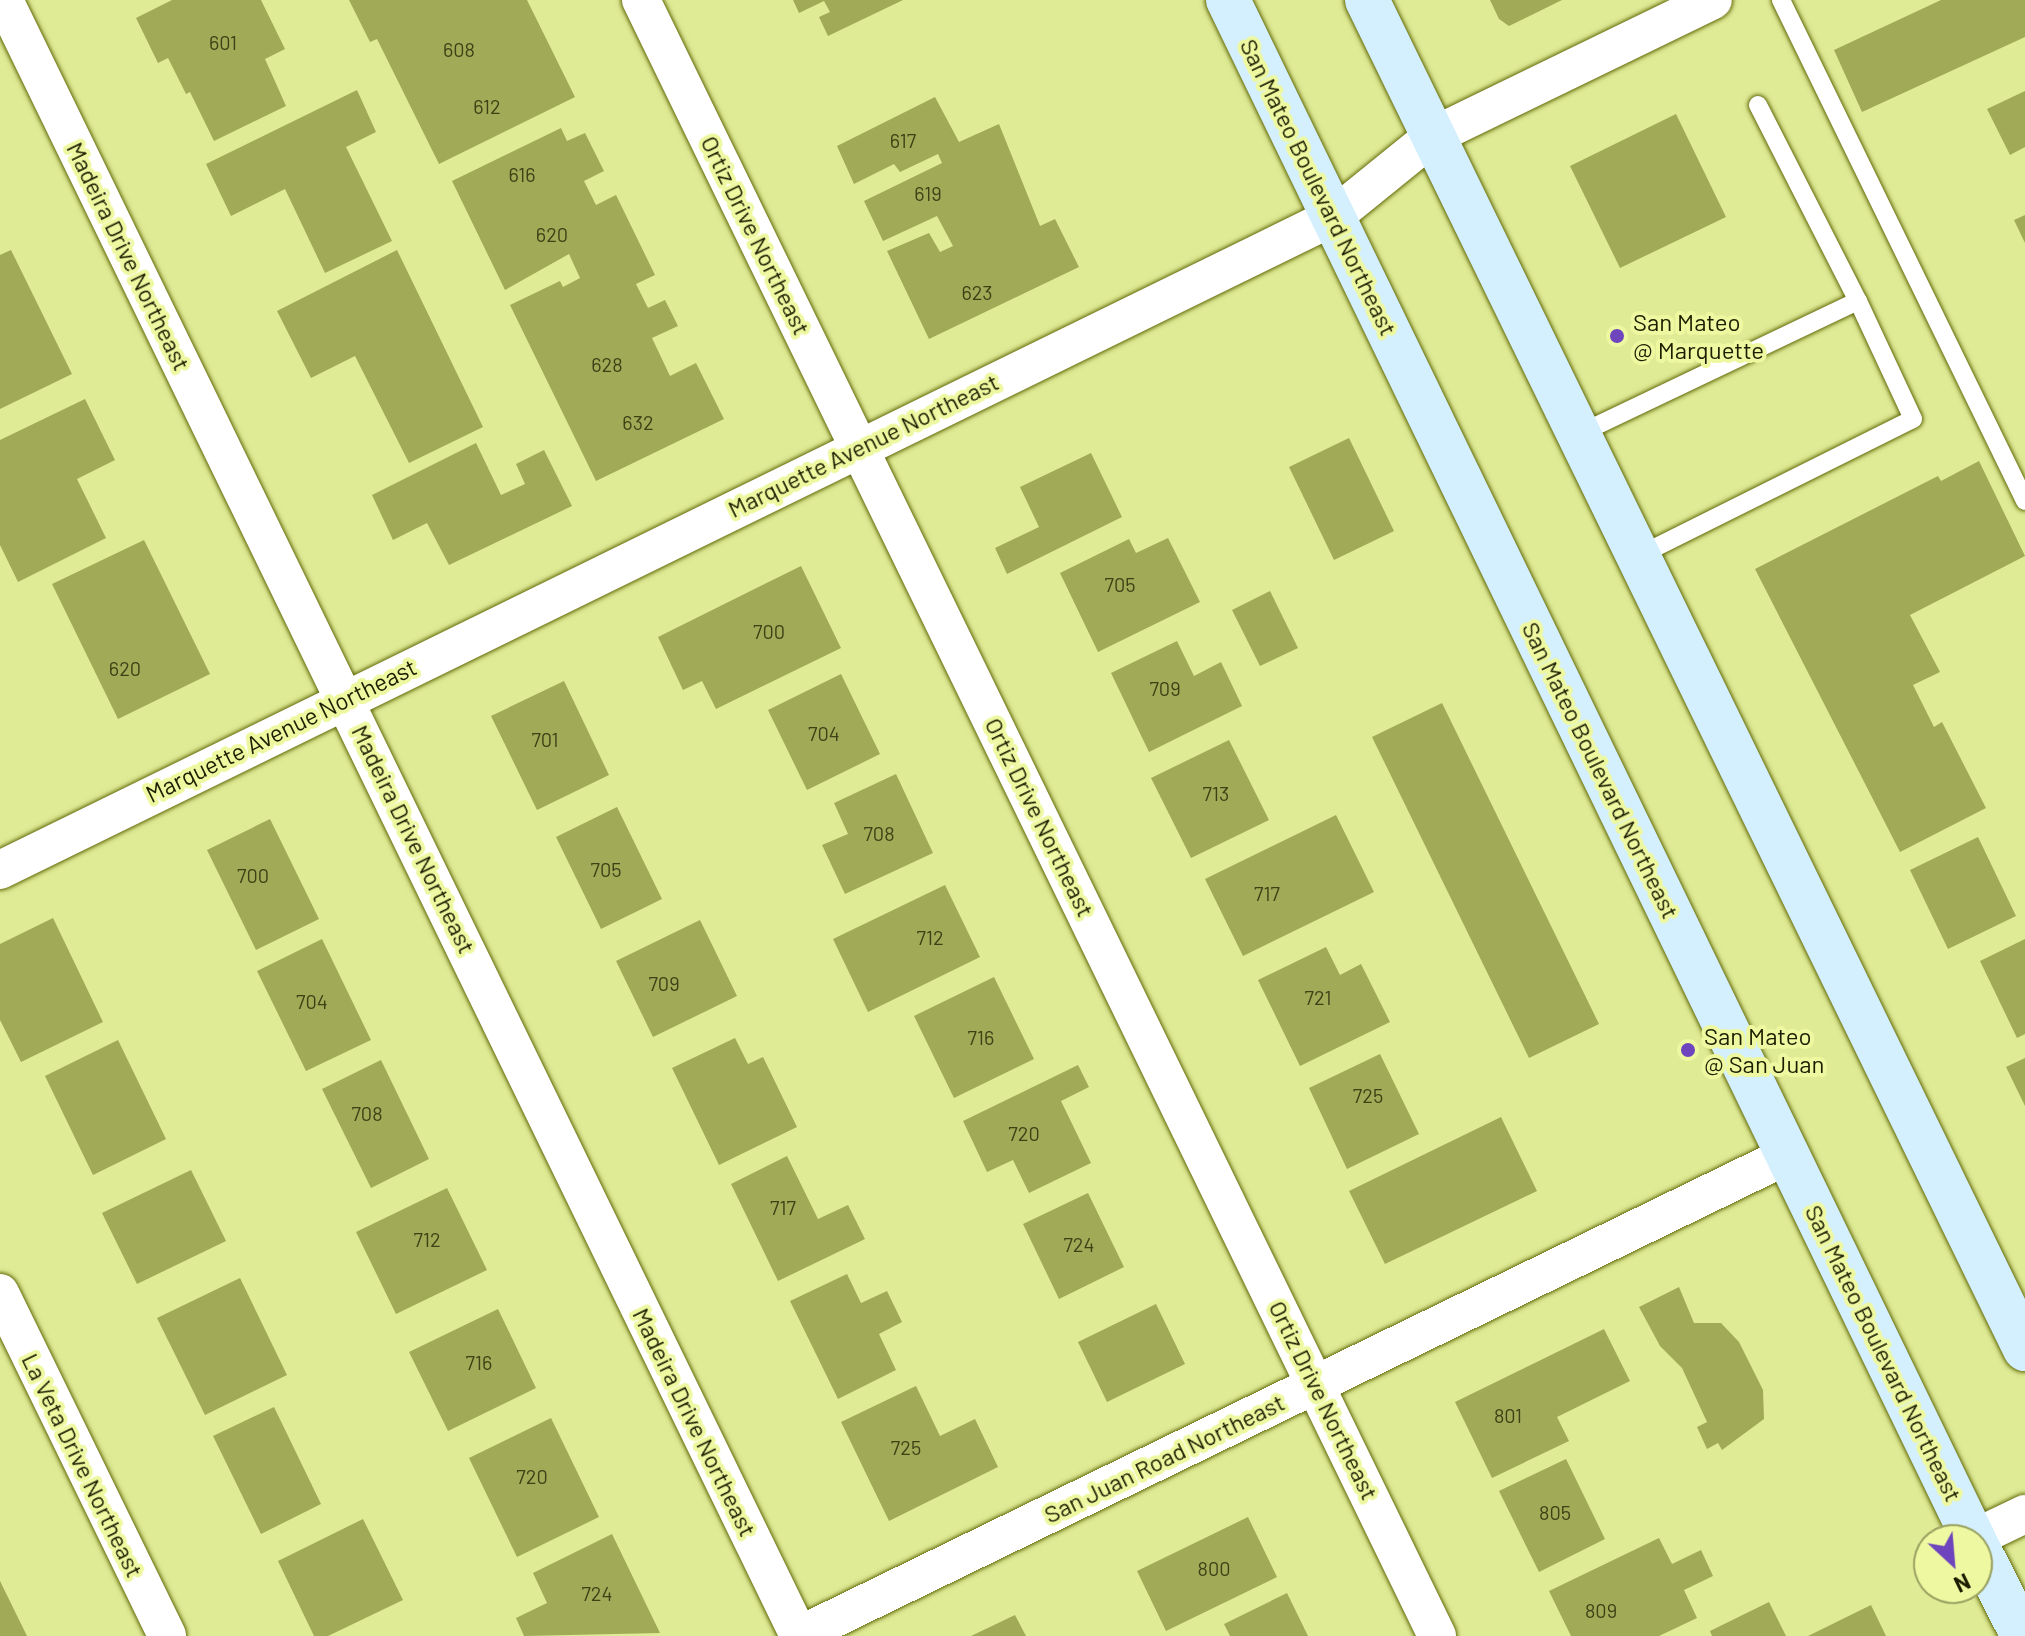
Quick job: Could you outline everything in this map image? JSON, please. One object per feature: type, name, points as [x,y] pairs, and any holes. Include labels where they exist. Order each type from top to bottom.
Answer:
[{"type":"main road","name":"San Mateo Boulevard Northeast","points":[[1228,0],[1966,1524]]},
{"type":"main road","points":[[1367,0],[2025,1349]]},
{"type":"main road","points":[[1993,1577],[2023,1636]]},
{"type":"street","name":"Madeira Drive Northeast","points":[[4,0],[799,1636]]},
{"type":"street","name":"Ortiz Drive Northeast","points":[[641,0],[1437,1636]]},
{"type":"street","name":"Marquette Avenue Northeast","points":[[0,870],[345,697],[1333,217],[1433,136],[1713,0]]},
{"type":"street","name":"San Juan Road Northeast","points":[[799,1636],[1788,1155]]},
{"type":"street","name":"La Veta Drive Northeast","points":[[0,1293],[167,1636]]},
{"type":"street","points":[[1993,1530],[2025,1514]]},
{"type":"lane","points":[[1781,0],[2025,501]]},
{"type":"lane","points":[[1638,556],[1913,419],[1858,301],[1758,105]]},
{"type":"lane","points":[[1579,434],[1858,301]]},
{"type":"building","points":[[172,0],[261,0],[285,49],[265,59],[286,106],[214,141],[190,92],[186,94],[168,58],[158,63],[136,18]]},
{"type":"building","points":[[349,0],[527,0],[575,97],[439,164],[377,39],[370,42]]},
{"type":"building","points":[[793,0],[903,0],[828,36],[819,17],[830,12],[824,1],[799,13]]},
{"type":"building","points":[[1490,0],[1562,0],[1509,26],[1499,19]]},
{"type":"building","points":[[1941,0],[2025,0],[2025,37],[1862,112],[1834,50]]},
{"type":"building","points":[[357,90],[376,132],[346,147],[392,241],[325,273],[285,189],[231,216],[206,164]]},
{"type":"building","points":[[2025,91],[2025,147],[2010,155],[1987,109]]},
{"type":"building","points":[[935,97],[959,142],[999,124],[1040,226],[1055,219],[1079,267],[929,339],[887,251],[929,233],[940,252],[953,246],[937,216],[883,241],[864,201],[942,163],[938,154],[900,172],[894,164],[854,184],[837,146]]},
{"type":"building","points":[[1676,114],[1726,217],[1620,268],[1570,166]]},
{"type":"building","points":[[561,128],[567,141],[585,133],[604,171],[584,181],[596,205],[616,195],[655,275],[636,284],[648,308],[665,300],[678,326],[652,338],[670,376],[696,363],[724,419],[596,481],[510,305],[560,281],[563,287],[580,278],[569,254],[505,290],[452,181]]},
{"type":"building","points":[[2025,215],[2025,243],[2014,220]]},
{"type":"building","points":[[11,250],[72,374],[0,409],[0,255]]},
{"type":"building","points":[[397,250],[483,427],[409,463],[355,356],[311,378],[277,311]]},
{"type":"building","points":[[85,399],[115,460],[77,479],[106,538],[18,582],[0,545],[0,440]]},
{"type":"building","points":[[1349,438],[1394,531],[1334,560],[1289,467]]},
{"type":"building","points":[[476,443],[501,495],[525,484],[516,464],[544,450],[572,506],[449,565],[427,523],[393,540],[372,495]]},
{"type":"building","points":[[1091,453],[1122,517],[1007,574],[995,548],[1039,527],[1020,487]]},
{"type":"building","points":[[1979,461],[2025,556],[1910,615],[1940,672],[1913,685],[1934,727],[1942,722],[1986,808],[1900,852],[1755,569],[1938,476],[1941,481]]},
{"type":"building","points":[[1168,538],[1200,602],[1098,652],[1060,573],[1129,539],[1136,553]]},
{"type":"building","points":[[144,540],[210,674],[118,719],[52,584]]},
{"type":"building","points":[[801,566],[841,648],[716,709],[702,681],[683,690],[658,637]]},
{"type":"building","points":[[1270,591],[1298,648],[1260,666],[1232,610]]},
{"type":"building","points":[[1177,641],[1194,676],[1221,662],[1242,706],[1149,752],[1111,673]]},
{"type":"building","points":[[841,674],[880,754],[807,790],[768,710]]},
{"type":"building","points":[[564,681],[609,775],[537,810],[491,716]]},
{"type":"building","points":[[1442,703],[1599,1024],[1529,1058],[1372,737]]},
{"type":"building","points":[[1229,740],[1269,820],[1191,858],[1151,778]]},
{"type":"building","points":[[896,774],[933,853],[845,894],[822,845],[848,834],[834,803]]},
{"type":"building","points":[[617,807],[662,899],[601,929],[556,837]]},
{"type":"building","points":[[1336,815],[1374,892],[1243,956],[1205,879]]},
{"type":"building","points":[[270,819],[319,919],[256,950],[207,850]]},
{"type":"building","points":[[1978,837],[2016,916],[1948,949],[1910,870]]},
{"type":"building","points":[[945,885],[980,957],[868,1012],[833,939]]},
{"type":"building","points":[[53,918],[103,1022],[21,1062],[0,1020],[0,944]]},
{"type":"building","points":[[700,920],[737,996],[653,1037],[616,961]]},
{"type":"building","points":[[322,939],[371,1040],[306,1071],[257,971]]},
{"type":"building","points":[[2025,939],[2025,1034],[2017,1038],[1980,961]]},
{"type":"building","points":[[1326,947],[1340,975],[1361,964],[1390,1022],[1300,1066],[1258,980]]},
{"type":"building","points":[[994,977],[1034,1059],[954,1098],[914,1016]]},
{"type":"building","points":[[735,1038],[748,1064],[763,1057],[797,1127],[719,1165],[672,1068]]},
{"type":"building","points":[[118,1040],[166,1139],[93,1175],[45,1076]]},
{"type":"building","points":[[1380,1054],[1419,1134],[1347,1169],[1309,1088]]},
{"type":"building","points":[[2025,1058],[2025,1106],[2006,1067]]},
{"type":"building","points":[[381,1060],[429,1159],[371,1188],[322,1089]]},
{"type":"building","points":[[1078,1065],[1089,1087],[1061,1101],[1091,1163],[1029,1193],[1013,1160],[987,1172],[963,1121]]},
{"type":"building","points":[[1501,1117],[1537,1191],[1385,1264],[1349,1191]]},
{"type":"building","points":[[787,1156],[818,1219],[848,1205],[865,1239],[778,1281],[731,1184]]},
{"type":"building","points":[[191,1170],[226,1241],[137,1284],[102,1213]]},
{"type":"building","points":[[447,1188],[487,1270],[396,1314],[356,1232]]},
{"type":"building","points":[[1088,1193],[1124,1267],[1059,1299],[1023,1224]]},
{"type":"building","points":[[847,1274],[861,1303],[887,1291],[902,1322],[879,1334],[896,1370],[838,1399],[790,1301]]},
{"type":"building","points":[[240,1278],[287,1375],[205,1415],[157,1318]]},
{"type":"building","points":[[1679,1287],[1694,1323],[1721,1323],[1739,1342],[1763,1390],[1764,1419],[1722,1450],[1718,1443],[1707,1449],[1697,1427],[1707,1422],[1682,1368],[1660,1346],[1639,1307]]},
{"type":"building","points":[[1156,1304],[1185,1364],[1107,1402],[1078,1342]]},
{"type":"building","points":[[498,1309],[536,1388],[448,1431],[409,1352]]},
{"type":"building","points":[[1604,1329],[1630,1381],[1557,1417],[1569,1441],[1492,1478],[1455,1402]]},
{"type":"building","points":[[916,1386],[940,1436],[975,1419],[998,1467],[889,1521],[841,1422]]},
{"type":"building","points":[[274,1407],[321,1504],[261,1534],[213,1436]]},
{"type":"building","points":[[551,1418],[599,1517],[517,1557],[469,1458]]},
{"type":"building","points":[[1566,1459],[1605,1539],[1539,1572],[1499,1491]]},
{"type":"building","points":[[1248,1517],[1277,1577],[1166,1631],[1137,1571]]},
{"type":"building","points":[[363,1519],[403,1600],[328,1636],[314,1636],[278,1561]]},
{"type":"building","points":[[612,1534],[660,1633],[524,1636],[516,1618],[547,1603],[533,1573]]},
{"type":"building","points":[[1659,1538],[1672,1564],[1701,1550],[1713,1576],[1684,1590],[1697,1618],[1659,1636],[1571,1636],[1549,1591]]},
{"type":"building","points":[[0,1581],[27,1636],[0,1636]]},
{"type":"building","points":[[1287,1593],[1308,1636],[1230,1636],[1224,1624]]},
{"type":"building","points":[[1769,1602],[1786,1636],[1712,1636],[1710,1631]]},
{"type":"building","points":[[1871,1605],[1886,1636],[1808,1636]]},
{"type":"building","points":[[1015,1615],[1026,1636],[971,1636]]},
{"type":"place","name":"San Mateo @ Marquette","points":[[1617,336]]},
{"type":"place","name":"San Mateo @ San Juan","points":[[1688,1050]]}]
